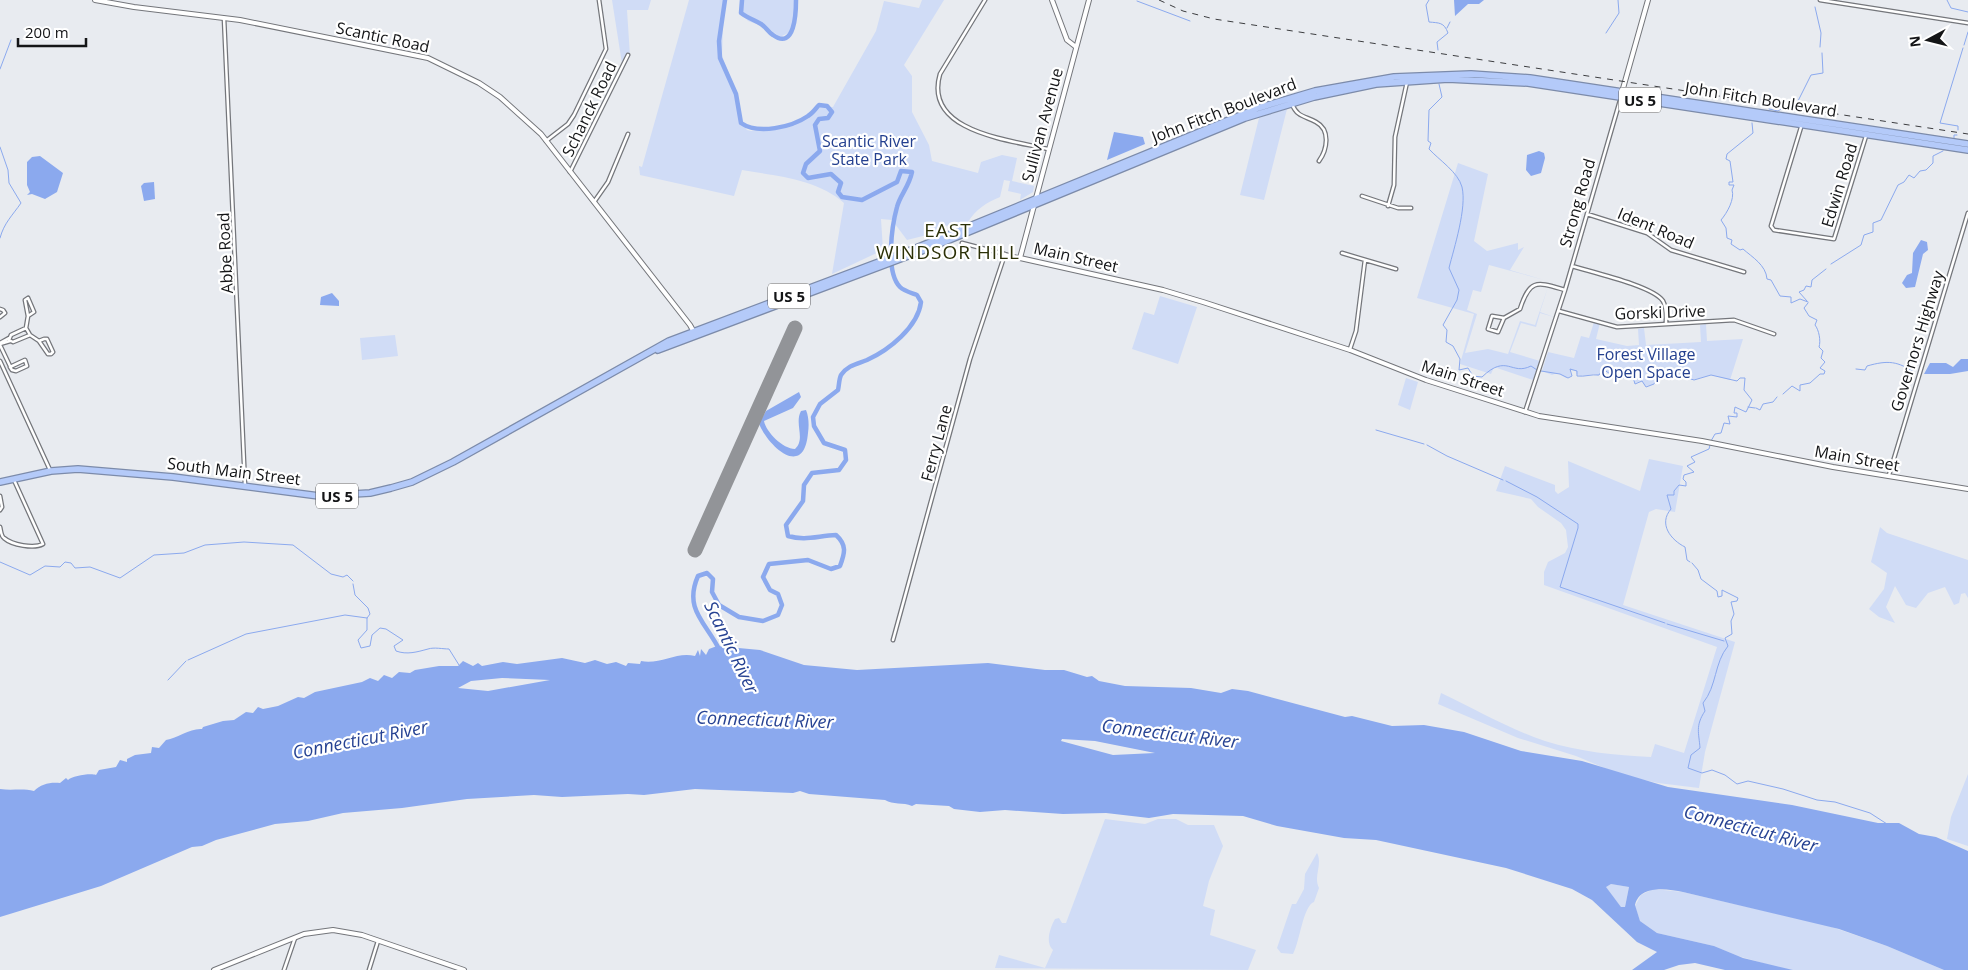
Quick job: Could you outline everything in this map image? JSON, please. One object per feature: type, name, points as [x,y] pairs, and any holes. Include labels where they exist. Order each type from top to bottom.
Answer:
[{"type":"highway","name":"John Fitch Boulevard","points":[[669,343],[898,258],[1197,135],[1291,100],[1343,87],[1406,78],[1530,78],[1622,95],[1968,144]]},
{"type":"highway","name":"John Fitch Boulevard","points":[[1803,122],[1968,150]]},
{"type":"highway","name":"South Main Street","points":[[0,482],[51,471],[78,469],[245,486],[319,496],[370,493],[412,482],[454,461],[641,355],[669,343]]},
{"type":"street","name":"Scantic Road","points":[[95,0],[134,7],[224,18],[441,62],[500,97],[527,120],[546,140],[694,333]]},
{"type":"street","points":[[546,140],[568,124],[604,56],[606,39],[599,0]]},
{"type":"street","points":[[985,0],[940,74],[937,82],[939,99],[950,114],[963,126],[989,135],[1048,149]]},
{"type":"street","points":[[1052,0],[1067,40],[1076,47]]},
{"type":"street","name":"Sullivan Avenue","points":[[1020,258],[1089,0]]},
{"type":"street","name":"Strong Road","points":[[1525,412],[1566,290],[1648,0]]},
{"type":"street","points":[[1820,0],[1968,23]]},
{"type":"street","name":"Abbe Road","points":[[224,18],[245,486]]},
{"type":"street","name":"Schanck Road","points":[[570,172],[628,56]]},
{"type":"street","points":[[1388,206],[1394,185],[1394,137],[1406,78]]},
{"type":"street","points":[[1291,100],[1297,114],[1319,123],[1326,136],[1326,147],[1319,161]]},
{"type":"street","name":"Edwin Road","points":[[1803,122],[1772,226],[1774,230],[1834,239],[1867,134]]},
{"type":"street","points":[[593,203],[608,182],[628,134]]},
{"type":"street","points":[[1362,196],[1388,206],[1411,208]]},
{"type":"street","name":"Governors Highway","points":[[1888,477],[1968,213]]},
{"type":"street","name":"Ident Road","points":[[1587,214],[1647,233],[1671,250],[1744,272]]},
{"type":"street","name":"Main Street","points":[[962,243],[1162,290],[1350,350],[1414,376],[1525,412],[1570,422],[1711,442],[1753,452],[1888,477],[1968,488]]},
{"type":"street","points":[[1342,253],[1396,269]]},
{"type":"street","name":"Ferry Lane","points":[[893,640],[970,359],[1005,254]]},
{"type":"street","points":[[1350,350],[1356,331],[1364,260]]},
{"type":"street","points":[[1572,266],[1618,278],[1656,294],[1664,303],[1666,324]]},
{"type":"street","points":[[1504,318],[1492,316],[1488,329],[1498,332],[1504,318],[1520,309],[1524,294],[1532,285],[1540,283],[1566,290]]},
{"type":"street","points":[[28,316],[34,312],[28,298],[25,300],[28,316],[26,328],[30,335],[39,341],[48,354],[53,352],[47,339],[39,341]]},
{"type":"street","points":[[0,310],[3,310],[5,313],[0,317]]},
{"type":"street","name":"Gorski Drive","points":[[1559,311],[1617,328],[1734,320],[1774,334]]},
{"type":"street","points":[[10,340],[11,335],[26,328]]},
{"type":"street","points":[[10,367],[25,360],[28,364],[16,371],[10,367],[0,344],[10,340],[13,342],[30,335]]},
{"type":"street","points":[[0,361],[51,471]]},
{"type":"street","points":[[0,527],[6,540],[29,546],[43,544],[14,479]]},
{"type":"street","points":[[0,496],[2,507],[0,510]]},
{"type":"street","points":[[214,970],[295,938],[314,932],[339,930],[464,970]]},
{"type":"street","points":[[284,970],[295,938]]},
{"type":"street","points":[[368,970],[378,941]]},
{"type":"green space","points":[[612,0],[651,0],[648,10],[627,10],[630,56],[623,70]]},
{"type":"green space","name":"Scantic River State Park","points":[[689,0],[724,0],[722,56],[733,84],[742,124],[747,130],[751,131],[794,126],[820,107],[833,107],[876,31],[884,1],[919,8],[922,0],[944,0],[904,65],[912,76],[912,112],[929,145],[932,161],[978,173],[981,162],[1002,155],[1017,158],[1012,181],[1034,186],[1033,192],[1020,200],[1021,194],[1008,191],[1010,181],[1004,180],[1000,197],[974,213],[968,222],[939,227],[939,232],[907,240],[892,220],[881,219],[883,250],[832,274],[844,203],[833,195],[796,180],[742,170],[734,196],[640,175],[639,166],[642,167]]},
{"type":"green space","points":[[742,0],[796,0],[795,19],[790,32],[780,37],[768,28],[748,21],[741,13]]},
{"type":"green space","points":[[1287,109],[1264,200],[1240,195],[1259,118]]},
{"type":"green space","points":[[1458,163],[1488,174],[1474,241],[1487,251],[1518,243],[1518,250],[1524,247],[1510,270],[1544,280],[1489,265],[1481,292],[1473,290],[1467,310],[1477,314],[1465,353],[1488,349],[1508,354],[1520,321],[1535,325],[1548,287],[1540,312],[1554,317],[1540,313],[1536,327],[1521,323],[1510,352],[1540,361],[1533,380],[1494,367],[1491,374],[1460,364],[1474,314],[1417,298]]},
{"type":"green space","points":[[1160,296],[1197,307],[1178,364],[1132,349],[1144,312],[1154,315]]},
{"type":"green space","name":"Forest Village Open Space","points":[[1594,322],[1600,323],[1596,339],[1627,346],[1639,345],[1638,329],[1644,328],[1646,345],[1701,342],[1700,325],[1706,324],[1707,341],[1743,339],[1730,380],[1711,375],[1692,380],[1678,376],[1669,378],[1664,375],[1652,385],[1645,386],[1642,381],[1635,383],[1631,377],[1620,377],[1620,369],[1612,375],[1603,368],[1598,376],[1595,374],[1581,376],[1576,374],[1576,371],[1570,370],[1571,376],[1566,378],[1557,373],[1552,375],[1542,371],[1548,352],[1574,358],[1581,336],[1589,338]]},
{"type":"green space","points":[[395,335],[398,356],[362,360],[360,338]]},
{"type":"green space","points":[[1406,378],[1418,382],[1410,410],[1398,405]]},
{"type":"green space","points":[[1649,459],[1683,466],[1675,512],[1656,509],[1649,512],[1623,605],[1735,642],[1705,752],[1699,788],[1658,783],[1621,775],[1576,756],[1518,738],[1438,704],[1441,693],[1518,731],[1571,748],[1651,757],[1655,744],[1684,753],[1717,647],[1544,585],[1544,572],[1548,562],[1565,553],[1568,547],[1566,530],[1561,523],[1538,507],[1531,499],[1496,491],[1505,466],[1555,485],[1555,491],[1558,494],[1569,487],[1568,461],[1640,491]]},
{"type":"green space","points":[[1880,527],[1887,533],[1968,560],[1968,598],[1965,593],[1961,594],[1959,603],[1954,605],[1945,587],[1928,593],[1916,608],[1906,605],[1895,586],[1886,607],[1895,623],[1879,617],[1869,609],[1884,589],[1887,573],[1871,562]]},
{"type":"green space","points":[[1968,774],[1968,846],[1947,839],[1951,817]]},
{"type":"green space","points":[[1105,819],[1145,824],[1158,819],[1176,819],[1188,825],[1214,825],[1223,846],[1209,881],[1203,906],[1215,910],[1210,935],[1256,950],[1248,970],[995,968],[999,955],[1045,968],[1053,950],[1049,943],[1051,927],[1055,919],[1059,918],[1062,923],[1066,923]]},
{"type":"green space","points":[[1317,853],[1319,861],[1317,884],[1319,888],[1314,902],[1310,905],[1304,917],[1293,954],[1281,953],[1277,948],[1292,904],[1296,904],[1304,889],[1305,874]]},
{"type":"green space","points":[[1611,884],[1629,887],[1625,907],[1621,907],[1605,887]]},
{"type":"green space","points":[[1653,889],[1683,892],[1826,925],[1887,946],[1944,970],[1793,970],[1780,968],[1738,956],[1714,946],[1657,933],[1640,921],[1635,906],[1641,895]]},
{"type":"water","points":[[1454,0],[1484,0],[1479,4],[1468,4],[1455,16]]},
{"type":"water","points":[[1114,132],[1143,137],[1145,144],[1107,160]]},
{"type":"water","points":[[1539,151],[1544,153],[1545,158],[1541,173],[1531,176],[1526,170],[1527,155]]},
{"type":"water","points":[[40,156],[63,173],[57,192],[45,199],[32,194],[27,195],[30,192],[27,185],[27,162],[32,157]]},
{"type":"water","points":[[154,182],[155,199],[144,201],[141,186],[144,183]]},
{"type":"water","points":[[1921,240],[1927,242],[1928,250],[1923,254],[1915,287],[1906,288],[1902,283],[1907,275],[1912,273],[1913,253]]},
{"type":"water","points":[[332,293],[339,301],[339,306],[320,305],[321,297]]},
{"type":"water","points":[[1961,359],[1968,359],[1968,371],[1950,374],[1924,374],[1930,363],[1946,363],[1953,367]]},
{"type":"water","points":[[799,392],[801,397],[793,408],[764,421],[768,430],[780,443],[795,449],[800,441],[799,416],[801,411],[806,410],[809,427],[805,447],[800,454],[793,456],[786,454],[770,442],[759,424],[766,411]]},
{"type":"water","name":"Connecticut River","points":[[717,646],[760,650],[804,665],[857,670],[988,663],[1045,670],[1064,670],[1087,677],[1092,676],[1099,681],[1125,686],[1191,688],[1221,693],[1232,689],[1248,691],[1345,717],[1352,716],[1392,726],[1424,725],[1464,732],[1521,751],[1582,761],[1668,787],[1792,805],[1878,823],[1899,823],[1919,834],[1936,837],[1968,851],[1968,970],[1944,970],[1887,946],[1839,929],[1683,892],[1663,889],[1648,891],[1642,894],[1635,905],[1640,921],[1657,933],[1714,946],[1743,958],[1793,970],[1725,970],[1695,963],[1679,965],[1664,970],[1632,970],[1657,952],[1637,942],[1592,900],[1572,889],[1506,868],[1376,840],[1344,838],[1277,826],[1243,816],[1173,814],[1149,818],[1106,813],[1063,814],[1005,810],[980,812],[954,809],[949,806],[916,804],[912,806],[885,800],[809,794],[800,791],[793,793],[695,789],[644,795],[562,797],[534,795],[467,799],[402,808],[343,813],[308,821],[275,824],[216,840],[202,846],[192,847],[101,886],[0,917],[0,789],[34,791],[46,784],[60,783],[66,778],[68,780],[81,775],[96,775],[99,770],[116,767],[120,760],[127,762],[127,759],[135,755],[151,753],[152,747],[159,748],[166,740],[223,721],[234,720],[246,712],[253,713],[258,707],[263,709],[278,706],[298,697],[304,698],[315,692],[362,682],[370,678],[378,681],[384,675],[392,678],[399,672],[410,673],[415,670],[439,666],[458,666],[463,661],[473,666],[478,663],[482,666],[503,662],[517,664],[562,658],[585,663],[595,660],[607,664],[616,662],[626,666],[628,663],[640,664],[641,661],[655,661],[682,655],[695,656],[698,650],[700,656],[701,649],[706,655],[709,649]],"holes":[[[502,678],[550,680],[488,691],[458,688],[471,681]],[[1062,739],[1095,741],[1155,753],[1113,755],[1061,741]],[[1611,884],[1629,887],[1625,907],[1621,907],[1606,887]]]},
{"type":"waterway","name":"Scantic River","points":[[720,651],[698,616],[695,607],[693,598],[698,576],[707,573],[713,579],[712,592],[719,605],[739,617],[763,621],[778,615],[782,605],[778,594],[770,590],[763,577],[769,564],[808,560],[831,569],[840,566],[844,549],[842,542],[836,535],[806,538],[788,536],[786,525],[803,501],[804,485],[812,473],[839,470],[846,460],[845,450],[824,443],[814,426],[813,417],[820,404],[838,390],[841,375],[847,369],[876,356],[901,337],[914,320],[921,302],[917,295],[900,287],[895,280],[891,260],[895,215],[898,203],[912,172],[901,171],[897,182],[862,200],[842,197],[838,192],[841,183],[831,174],[808,178],[803,173],[806,164],[820,151],[815,125],[819,119],[828,118],[832,112],[827,106],[819,105],[801,120],[775,128],[756,129],[741,123],[736,94],[720,58],[719,41],[725,0]]},
{"type":"waterway","name":"Scantic River","points":[[742,0],[741,13],[761,24],[771,34],[780,39],[786,38],[793,28],[796,0]]},
{"type":"waterway","points":[[1429,0],[1426,5],[1429,22],[1443,25],[1448,33],[1437,42],[1438,50]]},
{"type":"waterway","points":[[1606,33],[1619,13],[1618,0]]},
{"type":"waterway","points":[[1947,0],[1951,8],[1968,12]]},
{"type":"waterway","points":[[1137,1],[1190,21]]},
{"type":"waterway","points":[[1815,7],[1821,33],[1820,47]]},
{"type":"waterway","points":[[1447,28],[1450,22]]},
{"type":"waterway","points":[[1964,45],[1968,32]]},
{"type":"waterway","points":[[0,69],[11,40]]},
{"type":"waterway","points":[[1958,130],[1958,126],[1940,123],[1963,48]]},
{"type":"waterway","points":[[1787,103],[1791,101],[1797,103],[1811,75],[1823,73],[1822,53]]},
{"type":"waterway","points":[[1439,84],[1442,97],[1429,110],[1428,141],[1431,143],[1429,149],[1457,176],[1462,187],[1463,196],[1459,228],[1449,268],[1459,290],[1457,300],[1443,325],[1447,330],[1446,342],[1453,346],[1460,359],[1459,370],[1468,368],[1473,376],[1482,377],[1490,370],[1503,366],[1518,369],[1531,366],[1537,370]]},
{"type":"waterway","points":[[1769,109],[1778,111],[1781,109]]},
{"type":"waterway","points":[[1752,123],[1753,133],[1727,154],[1726,159],[1730,161],[1733,182],[1729,182],[1729,185],[1734,185],[1731,202],[1721,220],[1726,228],[1727,238],[1732,240],[1731,244],[1740,250],[1743,249],[1758,262],[1764,270],[1767,279],[1771,280],[1780,296],[1791,297],[1791,303],[1800,299],[1808,302]]},
{"type":"waterway","points":[[1954,139],[1954,135],[1957,135]]},
{"type":"waterway","points":[[0,147],[8,170],[9,183],[21,203],[6,224],[0,238]]},
{"type":"waterway","points":[[1831,264],[1861,245],[1864,235],[1873,232],[1873,223],[1881,220],[1898,185],[1904,182],[1909,175],[1914,178],[1920,171],[1926,170],[1933,163],[1933,156],[1943,151]]},
{"type":"waterway","points":[[1807,301],[1799,292],[1804,290],[1806,286],[1811,287],[1812,280],[1826,269]]},
{"type":"waterway","points":[[1783,394],[1792,386],[1800,391],[1800,385],[1810,383],[1820,374],[1824,374],[1825,371],[1820,368],[1825,362],[1821,358],[1823,351],[1819,347],[1818,330],[1815,325],[1817,320],[1809,316],[1804,308],[1808,303]]},
{"type":"waterway","points":[[1856,369],[1865,370],[1867,366],[1887,362],[1898,364],[1915,373]]},
{"type":"waterway","points":[[1541,371],[1560,374],[1568,378],[1572,376],[1570,369],[1577,371],[1577,376],[1599,375],[1603,369],[1613,376],[1620,370],[1621,378],[1633,377],[1635,384],[1642,381],[1646,387],[1654,384],[1656,380],[1660,380],[1664,375],[1672,378],[1679,375],[1694,380],[1711,375],[1737,381],[1740,378],[1745,378],[1744,390],[1752,400],[1746,412],[1735,407],[1734,413],[1737,413],[1737,417],[1728,416],[1730,424],[1724,423],[1721,433],[1715,434],[1711,441]]},
{"type":"waterway","points":[[1756,408],[1760,410],[1763,404],[1773,402],[1777,397]]},
{"type":"waterway","points":[[1748,407],[1755,408]]},
{"type":"waterway","points":[[1376,430],[1424,444]]},
{"type":"waterway","points":[[1427,445],[1447,456],[1503,480]]},
{"type":"waterway","points":[[1690,562],[1687,560],[1685,547],[1671,536],[1666,526],[1667,515],[1671,509],[1667,495],[1674,495],[1674,491],[1679,485],[1686,486],[1686,482],[1683,479],[1684,475],[1694,472],[1687,466],[1695,462],[1691,457],[1709,449],[1710,445]]},
{"type":"waterway","points":[[1506,481],[1537,497],[1578,524],[1560,587],[1665,623]]},
{"type":"waterway","points":[[0,562],[30,575],[45,566],[60,567],[65,562],[71,563],[75,568],[90,567],[120,578],[154,555],[184,553],[205,545],[244,542],[293,545],[331,574],[343,577],[347,575],[353,581]]},
{"type":"waterway","points":[[1692,563],[1698,570],[1701,579],[1717,591],[1718,597],[1722,596],[1722,590],[1738,598],[1737,601],[1731,602],[1734,614],[1731,621],[1732,634],[1725,638],[1728,646],[1723,653],[1711,689],[1703,703],[1705,711],[1698,729],[1700,748],[1691,755],[1688,768],[1702,773],[1712,770],[1725,775],[1737,784],[1748,781],[1783,789],[1817,800],[1835,802],[1870,813],[1887,824]]},
{"type":"waterway","points":[[353,584],[355,595],[368,608],[370,614],[367,618],[367,630],[358,640],[361,648],[370,646],[372,635],[380,628],[386,629],[403,640],[394,646],[396,651],[408,653],[433,648],[449,649],[459,665]]},
{"type":"waterway","points":[[188,660],[246,634],[345,615],[367,618]]},
{"type":"waterway","points":[[1667,624],[1724,641]]},
{"type":"waterway","points":[[168,680],[186,661]]},
{"type":"runway","points":[[695,550],[795,328]]},
{"type":"railway","points":[[1159,0],[1183,11],[1214,19],[1968,134]]},
{"type":"district","name":"EAST WINDSOR HILL","points":[[948,241]]}]
